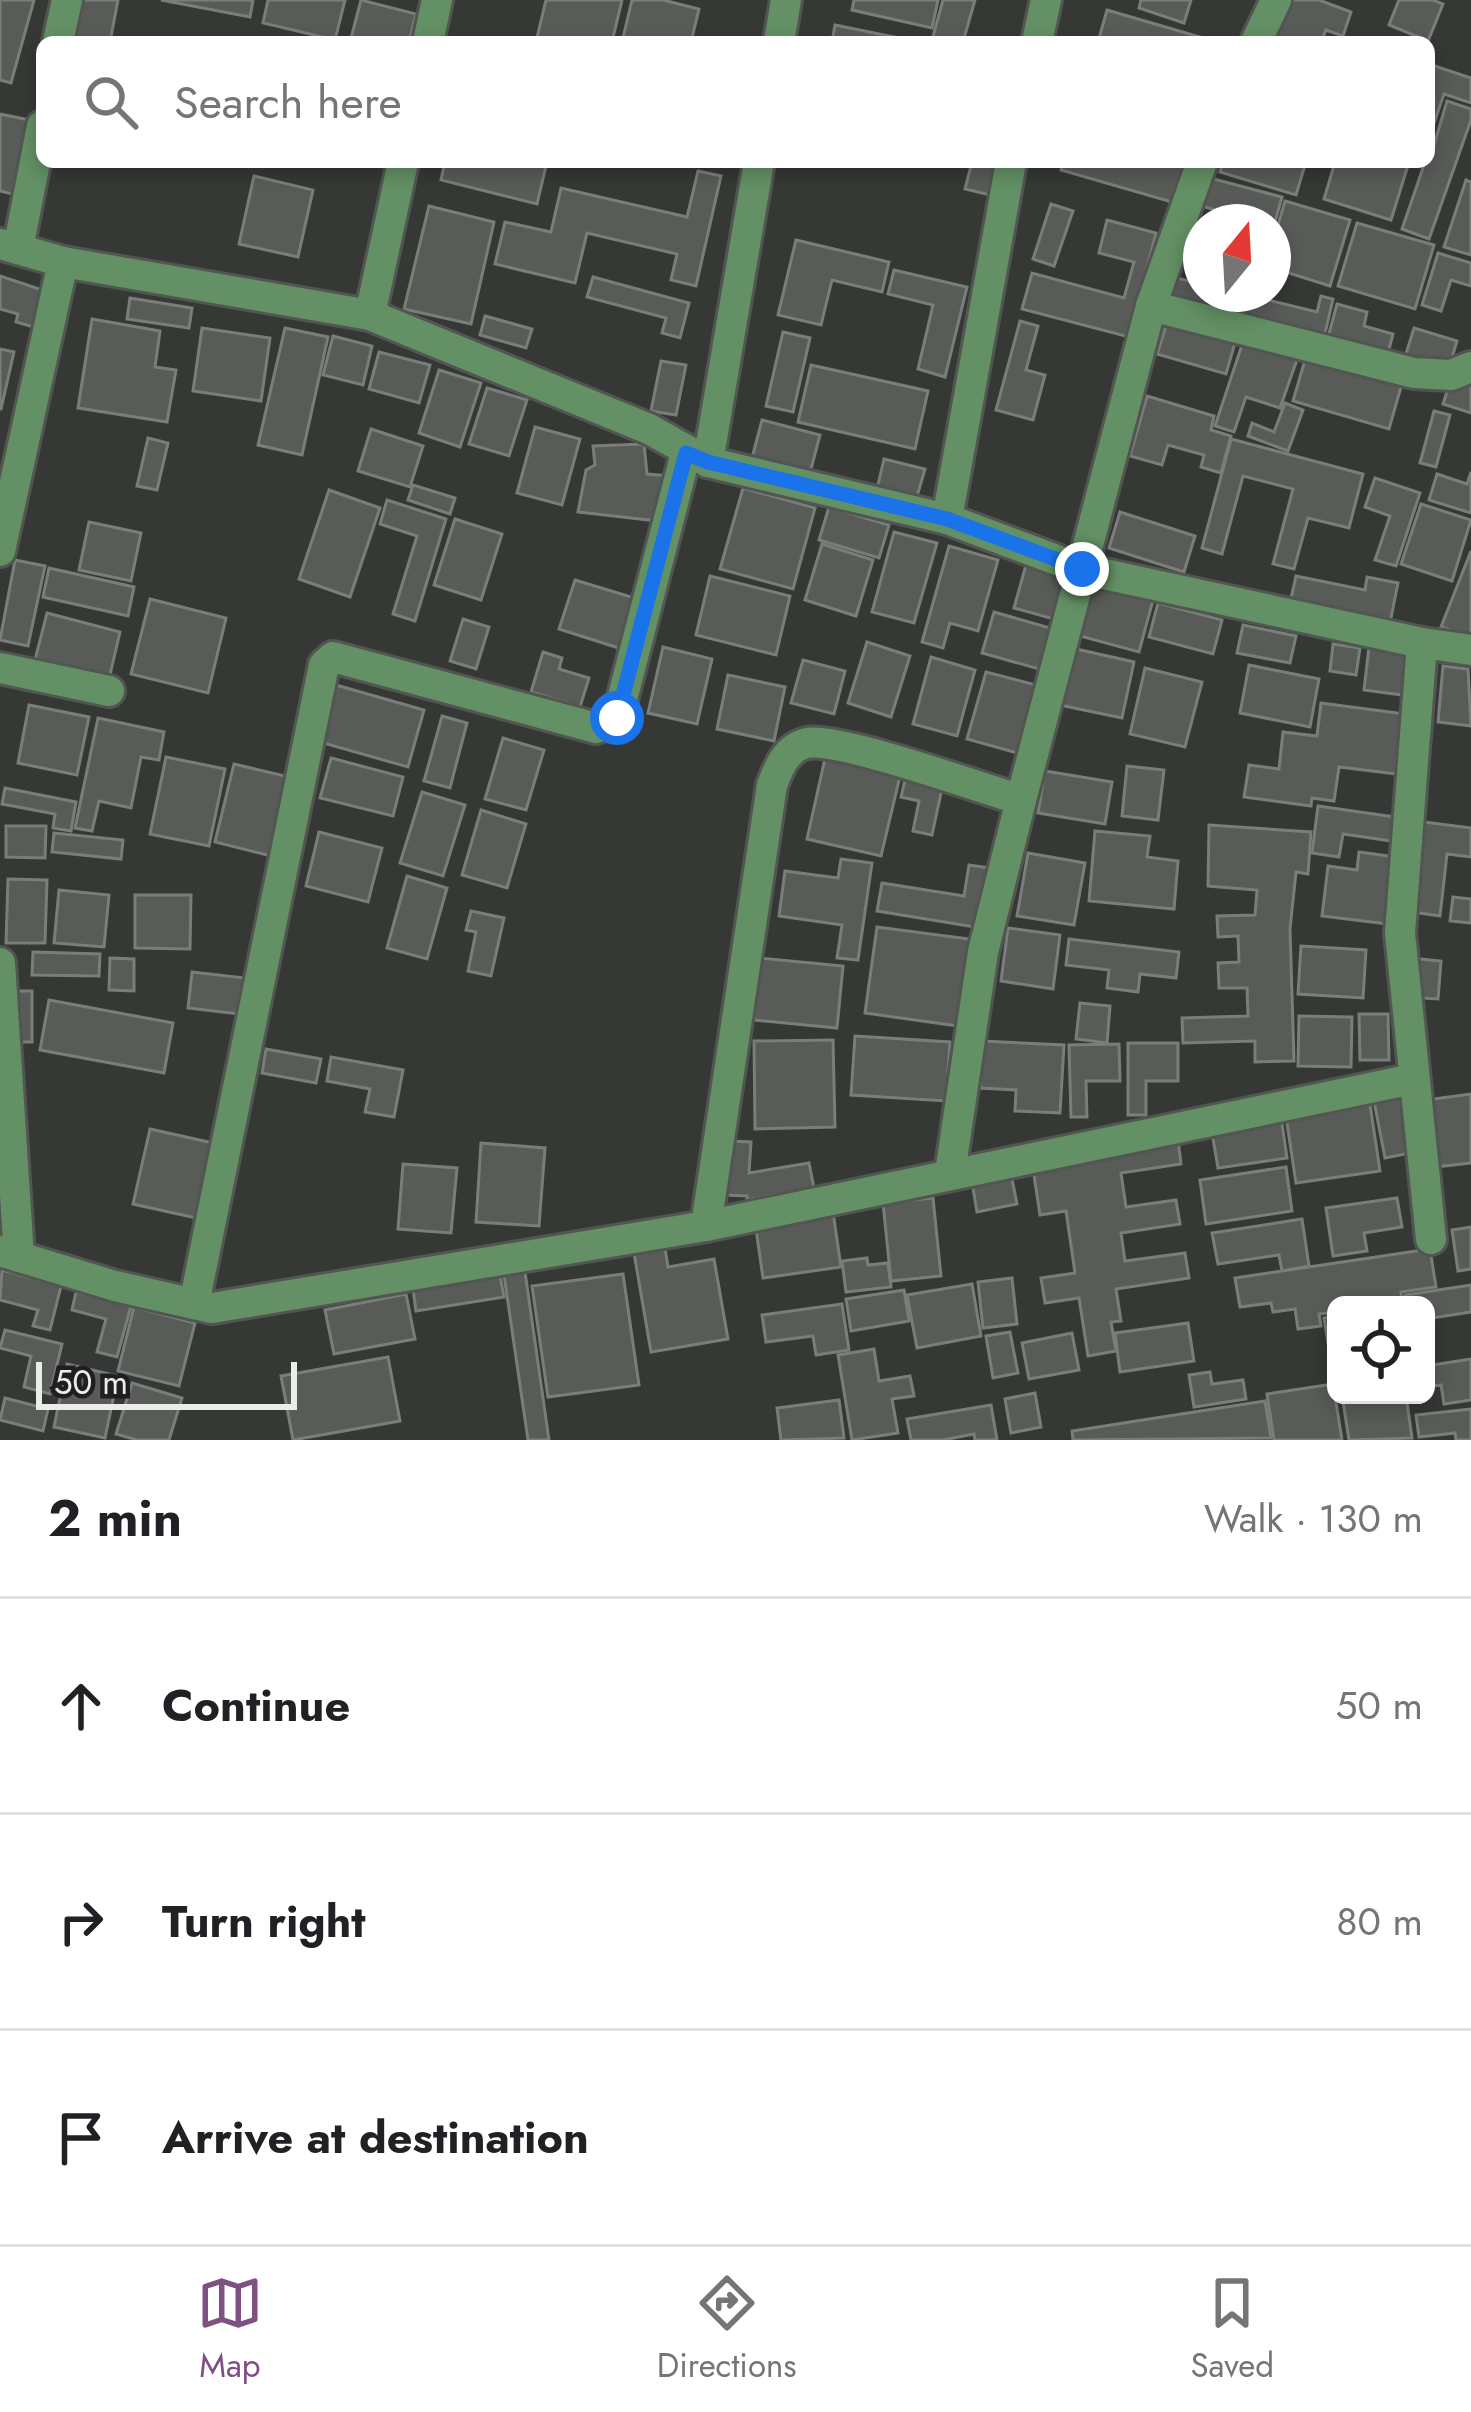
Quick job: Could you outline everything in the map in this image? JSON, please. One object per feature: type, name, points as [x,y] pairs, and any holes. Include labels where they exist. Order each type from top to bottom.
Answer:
[{"type":"street","points":[[59,36],[67,0]]},
{"type":"street","points":[[429,36],[437,0]]},
{"type":"street","points":[[780,36],[787,0]]},
{"type":"street","points":[[1038,36],[1046,0]]},
{"type":"street","points":[[1259,36],[1276,0]]},
{"type":"street","points":[[36,148],[9,246],[63,262],[370,315],[649,429],[697,458],[947,519],[1082,569],[1471,650]]},
{"type":"street","points":[[370,315],[402,168]]},
{"type":"street","points":[[194,1304],[324,665],[333,657],[596,728],[617,718],[697,458],[758,168]]},
{"type":"street","points":[[947,519],[1010,168]]},
{"type":"street","points":[[950,1173],[983,952],[1151,306],[1200,168]]},
{"type":"street","points":[[0,551],[63,262]]},
{"type":"street","points":[[1151,306],[1414,373],[1451,375],[1471,367]]},
{"type":"street","points":[[1422,643],[1400,933],[1431,1238]]},
{"type":"street","points":[[0,668],[109,691]]},
{"type":"street","points":[[706,1226],[772,785],[783,758],[806,743],[840,746],[1021,800]]},
{"type":"street","points":[[0,963],[9,1254],[115,1286],[212,1308],[706,1226],[1413,1079]]},
{"type":"building","points":[[0,0],[34,0],[11,83],[0,80]]},
{"type":"building","points":[[83,0],[118,0],[111,36],[76,36]]},
{"type":"building","points":[[161,0],[253,0],[250,17]]},
{"type":"building","points":[[268,0],[345,0],[336,36],[263,23]]},
{"type":"building","points":[[361,0],[416,14],[410,36],[352,36]]},
{"type":"building","points":[[546,0],[622,0],[613,36],[537,36]]},
{"type":"building","points":[[632,0],[663,0],[699,9],[692,36],[623,36]]},
{"type":"building","points":[[854,0],[938,0],[932,28],[852,10]]},
{"type":"building","points":[[943,0],[975,0],[965,36],[933,36]]},
{"type":"building","points":[[1141,0],[1191,0],[1184,23],[1139,8]]},
{"type":"building","points":[[1283,0],[1319,0],[1351,12],[1343,36],[1326,30],[1324,36],[1269,36]]},
{"type":"building","points":[[1399,0],[1443,4],[1430,36],[1416,36],[1389,25]]},
{"type":"building","points":[[1107,10],[1196,36],[1100,36]]},
{"type":"building","points":[[835,25],[889,36],[833,36]]},
{"type":"building","points":[[1435,66],[1471,78],[1471,103],[1444,94],[1435,120]]},
{"type":"building","points":[[1447,101],[1471,109],[1429,239],[1402,229],[1423,168],[1435,168],[1435,142]]},
{"type":"building","points":[[0,114],[29,120],[12,194],[0,191]]},
{"type":"building","points":[[444,168],[546,168],[537,204],[441,180]]},
{"type":"building","points":[[970,168],[997,168],[990,195],[965,189]]},
{"type":"building","points":[[1062,168],[1185,168],[1175,203]]},
{"type":"building","points":[[1221,168],[1304,168],[1296,195],[1220,172]]},
{"type":"building","points":[[1333,168],[1407,168],[1391,220],[1324,199]]},
{"type":"building","points":[[698,171],[721,176],[696,286],[671,280],[677,254],[587,233],[575,283],[495,264],[505,222],[551,232],[561,188],[687,217]]},
{"type":"building","points":[[254,176],[313,190],[298,257],[239,244]]},
{"type":"building","points":[[1210,178],[1282,197],[1280,204],[1203,204]]},
{"type":"building","points":[[1466,180],[1471,182],[1471,255],[1444,247]]},
{"type":"building","points":[[1285,201],[1350,220],[1330,286],[1291,274],[1291,204]]},
{"type":"building","points":[[1051,204],[1073,211],[1054,266],[1033,259]]},
{"type":"building","points":[[429,206],[494,222],[471,324],[404,309]]},
{"type":"building","points":[[1107,220],[1156,233],[1129,337],[1022,309],[1032,273],[1124,298],[1134,262],[1099,253]]},
{"type":"building","points":[[1357,223],[1434,245],[1415,309],[1338,286]]},
{"type":"building","points":[[796,240],[889,262],[882,292],[832,280],[821,325],[778,315]]},
{"type":"building","points":[[1438,253],[1471,263],[1471,286],[1451,280],[1441,311],[1422,305]]},
{"type":"building","points":[[894,270],[967,287],[945,377],[918,369],[933,305],[888,294]]},
{"type":"building","points":[[0,276],[51,293],[40,329],[16,322],[18,314],[0,309]]},
{"type":"building","points":[[593,277],[689,303],[680,338],[662,333],[666,318],[587,297]]},
{"type":"building","points":[[1177,278],[1183,280],[1183,308],[1170,305]]},
{"type":"building","points":[[1321,296],[1333,299],[1323,342],[1199,312],[1291,312],[1291,306],[1317,312]]},
{"type":"building","points":[[130,298],[192,308],[189,328],[127,319]]},
{"type":"building","points":[[1337,304],[1367,312],[1364,326],[1393,334],[1387,357],[1327,341]]},
{"type":"building","points":[[485,316],[532,329],[526,348],[480,335]]},
{"type":"building","points":[[1169,316],[1237,336],[1226,374],[1157,354]]},
{"type":"building","points":[[92,319],[160,331],[155,367],[176,370],[167,422],[78,408]]},
{"type":"building","points":[[1020,321],[1038,326],[1026,370],[1045,375],[1033,420],[996,410]]},
{"type":"building","points":[[202,328],[270,338],[261,401],[193,391]]},
{"type":"building","points":[[285,328],[328,337],[302,455],[258,445]]},
{"type":"building","points":[[1414,328],[1457,341],[1448,371],[1405,357]]},
{"type":"building","points":[[783,332],[810,338],[793,412],[766,406]]},
{"type":"building","points":[[333,336],[372,346],[363,385],[323,375]]},
{"type":"building","points":[[1245,336],[1299,354],[1280,408],[1246,397],[1234,432],[1215,426]]},
{"type":"building","points":[[0,349],[14,352],[1,409],[0,409]]},
{"type":"building","points":[[379,352],[430,365],[419,403],[369,389]]},
{"type":"building","points":[[1307,353],[1403,380],[1389,429],[1293,401]]},
{"type":"building","points":[[661,361],[686,365],[676,415],[651,411]]},
{"type":"building","points":[[811,365],[928,391],[915,449],[798,422]]},
{"type":"building","points":[[439,370],[481,383],[460,447],[419,433]]},
{"type":"building","points":[[1452,376],[1471,381],[1471,413],[1443,404]]},
{"type":"building","points":[[487,388],[527,400],[509,456],[469,444]]},
{"type":"building","points":[[1147,396],[1214,416],[1211,430],[1231,436],[1221,473],[1201,467],[1204,455],[1168,445],[1162,465],[1130,456]]},
{"type":"building","points":[[1285,403],[1303,410],[1288,451],[1248,436],[1252,423],[1274,432]]},
{"type":"building","points":[[1434,411],[1450,415],[1436,467],[1420,463]]},
{"type":"building","points":[[762,420],[820,435],[810,473],[752,458]]},
{"type":"building","points":[[535,427],[580,439],[562,505],[517,493]]},
{"type":"building","points":[[371,429],[423,446],[410,487],[358,471]]},
{"type":"building","points":[[148,438],[168,443],[157,490],[137,486]]},
{"type":"building","points":[[1231,439],[1363,474],[1349,528],[1308,518],[1294,569],[1273,564],[1293,489],[1243,476],[1222,554],[1202,548]]},
{"type":"building","points":[[644,444],[647,474],[671,476],[658,521],[578,512],[586,470],[595,465],[593,446]]},
{"type":"building","points":[[884,459],[925,469],[916,500],[877,489]]},
{"type":"building","points":[[1471,472],[1471,513],[1429,500],[1437,474],[1467,484]]},
{"type":"building","points":[[1375,478],[1420,493],[1396,566],[1375,560],[1390,516],[1365,507]]},
{"type":"building","points":[[413,485],[455,498],[450,514],[408,500]]},
{"type":"building","points":[[743,488],[815,508],[793,589],[720,569]]},
{"type":"building","points":[[329,490],[380,508],[350,597],[299,579]]},
{"type":"building","points":[[387,500],[446,519],[415,621],[393,614],[417,536],[380,524]]},
{"type":"building","points":[[1421,504],[1471,520],[1452,581],[1401,564]]},
{"type":"building","points":[[829,507],[889,525],[879,558],[819,540]]},
{"type":"building","points":[[1120,512],[1195,536],[1184,572],[1109,548]]},
{"type":"building","points":[[455,519],[502,534],[481,600],[434,585]]},
{"type":"building","points":[[89,522],[141,533],[131,581],[79,570]]},
{"type":"building","points":[[894,532],[937,543],[914,623],[872,612]]},
{"type":"building","points":[[822,544],[873,560],[856,616],[805,600]]},
{"type":"building","points":[[949,546],[998,560],[978,631],[950,623],[943,648],[922,642]]},
{"type":"building","points":[[1471,551],[1471,637],[1441,627]]},
{"type":"building","points":[[15,560],[45,566],[28,646],[0,640]]},
{"type":"building","points":[[1026,565],[1069,578],[1057,620],[1014,608]]},
{"type":"building","points":[[49,568],[134,587],[128,616],[43,597]]},
{"type":"building","points":[[710,576],[790,596],[776,655],[696,635]]},
{"type":"building","points":[[1296,576],[1365,590],[1367,577],[1398,583],[1390,623],[1290,603]]},
{"type":"building","points":[[575,580],[641,600],[625,650],[559,629]]},
{"type":"building","points":[[1083,580],[1153,600],[1139,652],[1069,633]]},
{"type":"building","points":[[150,599],[226,618],[208,693],[131,674]]},
{"type":"building","points":[[1158,603],[1222,620],[1213,654],[1149,637]]},
{"type":"building","points":[[994,612],[1050,628],[1039,669],[982,653]]},
{"type":"building","points":[[47,613],[120,632],[109,679],[35,660]]},
{"type":"building","points":[[463,619],[489,627],[476,669],[450,661]]},
{"type":"building","points":[[1243,625],[1296,636],[1290,663],[1237,653]]},
{"type":"building","points":[[867,642],[910,656],[891,717],[848,703]]},
{"type":"building","points":[[1333,644],[1360,648],[1356,675],[1330,671]]},
{"type":"building","points":[[663,647],[712,659],[697,724],[648,713]]},
{"type":"building","points":[[1369,647],[1407,652],[1402,695],[1364,690]]},
{"type":"building","points":[[1072,648],[1134,662],[1122,718],[1060,705]]},
{"type":"building","points":[[543,652],[562,658],[559,669],[589,678],[580,707],[531,692]]},
{"type":"building","points":[[931,657],[975,670],[957,736],[913,724]]},
{"type":"building","points":[[803,660],[845,671],[834,714],[791,703]]},
{"type":"building","points":[[1249,665],[1319,679],[1310,727],[1240,713]]},
{"type":"building","points":[[1443,666],[1468,669],[1471,726],[1438,722]]},
{"type":"building","points":[[1145,668],[1202,682],[1185,747],[1130,734]]},
{"type":"building","points":[[986,672],[1036,685],[1017,753],[967,739]]},
{"type":"building","points":[[728,675],[785,687],[774,741],[717,729]]},
{"type":"building","points":[[336,685],[424,710],[408,767],[320,742]]},
{"type":"building","points":[[1321,703],[1405,714],[1397,774],[1339,767],[1334,801],[1312,798],[1311,806],[1244,797],[1249,765],[1279,769],[1283,732],[1317,736]]},
{"type":"building","points":[[29,705],[89,717],[77,775],[18,763]]},
{"type":"building","points":[[442,716],[467,723],[450,788],[424,781]]},
{"type":"building","points":[[98,718],[164,732],[159,760],[141,757],[131,808],[99,801],[92,831],[75,828]]},
{"type":"building","points":[[503,738],[544,750],[526,810],[485,799]]},
{"type":"building","points":[[826,754],[901,772],[881,856],[807,839]]},
{"type":"building","points":[[166,757],[225,769],[209,846],[150,834]]},
{"type":"building","points":[[331,758],[403,777],[393,816],[320,798]]},
{"type":"building","points":[[234,764],[298,779],[279,858],[215,842]]},
{"type":"building","points":[[1127,766],[1164,770],[1158,820],[1122,816]]},
{"type":"building","points":[[1045,771],[1112,782],[1105,824],[1038,813]]},
{"type":"building","points":[[906,776],[943,784],[932,835],[913,831],[919,801],[901,797]]},
{"type":"building","points":[[5,788],[76,802],[71,831],[53,828],[55,814],[2,804]]},
{"type":"building","points":[[422,792],[465,805],[443,876],[400,863]]},
{"type":"building","points":[[1318,806],[1402,818],[1398,842],[1343,834],[1339,857],[1312,853]]},
{"type":"building","points":[[481,810],[526,824],[507,888],[462,875]]},
{"type":"building","points":[[1424,822],[1471,828],[1471,857],[1447,854],[1440,916],[1413,912]]},
{"type":"building","points":[[1209,825],[1311,832],[1308,874],[1296,872],[1290,929],[1294,1061],[1255,1062],[1255,1041],[1183,1043],[1182,1018],[1248,1016],[1247,988],[1219,988],[1218,963],[1239,962],[1238,936],[1218,937],[1217,916],[1255,915],[1257,890],[1208,886]]},
{"type":"building","points":[[6,826],[46,826],[45,858],[6,857]]},
{"type":"building","points":[[1095,831],[1150,836],[1147,857],[1178,861],[1174,909],[1089,901]]},
{"type":"building","points":[[319,832],[382,848],[368,902],[306,886]]},
{"type":"building","points":[[54,833],[123,840],[121,859],[52,852]]},
{"type":"building","points":[[1359,852],[1396,857],[1388,924],[1322,916],[1328,866],[1357,870]]},
{"type":"building","points":[[1028,853],[1085,863],[1074,925],[1017,916]]},
{"type":"building","points":[[841,859],[872,863],[858,960],[837,958],[842,925],[779,916],[785,871],[838,878]]},
{"type":"building","points":[[969,865],[990,868],[981,928],[877,911],[882,883],[964,896]]},
{"type":"building","points":[[407,876],[447,888],[427,959],[387,948]]},
{"type":"building","points":[[8,879],[47,880],[45,943],[6,943]]},
{"type":"building","points":[[59,890],[109,895],[104,947],[54,943]]},
{"type":"building","points":[[135,895],[191,895],[190,949],[135,948]]},
{"type":"building","points":[[1453,897],[1471,899],[1471,923],[1450,921]]},
{"type":"building","points":[[471,911],[504,918],[491,976],[468,971],[476,932],[466,930]]},
{"type":"building","points":[[877,927],[969,939],[958,1026],[865,1013]]},
{"type":"building","points":[[1008,928],[1060,935],[1053,989],[1001,981]]},
{"type":"building","points":[[1069,939],[1179,952],[1176,978],[1140,974],[1138,992],[1107,988],[1109,970],[1066,965]]},
{"type":"building","points":[[1301,946],[1366,950],[1363,998],[1298,994]]},
{"type":"building","points":[[33,952],[100,954],[99,976],[32,975]]},
{"type":"building","points":[[110,958],[134,959],[134,991],[109,990]]},
{"type":"building","points":[[760,958],[843,966],[837,1028],[754,1020]]},
{"type":"building","points":[[1410,958],[1441,961],[1438,999],[1407,997]]},
{"type":"building","points":[[192,972],[245,978],[240,1014],[188,1008]]},
{"type":"building","points":[[12,991],[32,991],[32,1042],[11,1042]]},
{"type":"building","points":[[49,1000],[173,1023],[164,1073],[40,1050]]},
{"type":"building","points":[[1080,1003],[1110,1006],[1107,1043],[1076,1039]]},
{"type":"building","points":[[1359,1014],[1388,1014],[1389,1060],[1360,1060]]},
{"type":"building","points":[[1299,1016],[1352,1017],[1351,1067],[1298,1066]]},
{"type":"building","points":[[855,1036],[950,1042],[946,1101],[851,1095]]},
{"type":"building","points":[[833,1040],[835,1127],[755,1129],[754,1041]]},
{"type":"building","points":[[982,1041],[1064,1045],[1060,1113],[1015,1111],[1016,1090],[980,1088]]},
{"type":"building","points":[[1128,1043],[1178,1043],[1178,1081],[1146,1081],[1146,1115],[1128,1115]]},
{"type":"building","points":[[1119,1044],[1120,1081],[1086,1081],[1087,1117],[1071,1117],[1069,1045]]},
{"type":"building","points":[[266,1049],[321,1059],[316,1083],[262,1073]]},
{"type":"building","points":[[331,1057],[403,1070],[394,1117],[365,1112],[370,1089],[327,1081]]},
{"type":"building","points":[[1403,1090],[1415,1152],[1385,1158],[1373,1096]]},
{"type":"building","points":[[1471,1094],[1471,1163],[1435,1167],[1426,1100]]},
{"type":"building","points":[[1369,1098],[1380,1171],[1296,1183],[1285,1110]]},
{"type":"building","points":[[1281,1117],[1287,1158],[1218,1168],[1211,1127]]},
{"type":"building","points":[[150,1129],[213,1143],[196,1218],[133,1204]]},
{"type":"building","points":[[1178,1140],[1181,1164],[1121,1173],[1126,1207],[1176,1200],[1180,1224],[1121,1233],[1125,1261],[1185,1253],[1189,1278],[1116,1289],[1121,1321],[1111,1322],[1116,1351],[1088,1356],[1079,1298],[1045,1303],[1041,1278],[1075,1273],[1066,1211],[1040,1215],[1032,1162]]},
{"type":"building","points":[[730,1141],[751,1142],[749,1173],[809,1163],[814,1188],[747,1200],[747,1196],[726,1195]]},
{"type":"building","points":[[481,1143],[545,1148],[539,1226],[476,1222]]},
{"type":"building","points":[[403,1164],[457,1168],[451,1233],[398,1229]]},
{"type":"building","points":[[1286,1167],[1292,1211],[1206,1224],[1200,1180]]},
{"type":"building","points":[[1010,1169],[1017,1204],[977,1212],[971,1176]]},
{"type":"building","points":[[933,1198],[941,1276],[891,1281],[883,1203]]},
{"type":"building","points":[[1397,1198],[1402,1227],[1364,1233],[1367,1251],[1333,1256],[1326,1208]]},
{"type":"building","points":[[833,1212],[841,1267],[763,1278],[755,1222]]},
{"type":"building","points":[[1302,1219],[1309,1266],[1282,1271],[1279,1255],[1218,1264],[1212,1233]]},
{"type":"building","points":[[1471,1227],[1471,1269],[1458,1271],[1452,1230]]},
{"type":"building","points":[[665,1248],[668,1267],[714,1259],[728,1339],[651,1352],[634,1253]]},
{"type":"building","points":[[1430,1249],[1436,1287],[1401,1292],[1401,1296],[1327,1296],[1327,1313],[1319,1314],[1321,1326],[1298,1329],[1295,1309],[1273,1312],[1271,1303],[1240,1307],[1235,1278]]},
{"type":"building","points":[[867,1258],[868,1265],[888,1263],[891,1287],[846,1292],[842,1261]]},
{"type":"building","points":[[2,1270],[61,1286],[50,1330],[33,1326],[38,1310],[0,1300]]},
{"type":"building","points":[[525,1272],[549,1440],[528,1440],[504,1275]]},
{"type":"building","points":[[623,1274],[639,1385],[548,1397],[532,1286]]},
{"type":"building","points":[[500,1275],[504,1297],[416,1311],[413,1289]]},
{"type":"building","points":[[1012,1278],[1017,1324],[983,1328],[978,1282]]},
{"type":"building","points":[[972,1284],[981,1336],[917,1348],[907,1295]]},
{"type":"building","points":[[1471,1285],[1471,1312],[1435,1318],[1435,1296],[1405,1295]]},
{"type":"building","points":[[904,1290],[909,1321],[851,1331],[846,1299]]},
{"type":"building","points":[[76,1292],[131,1306],[117,1357],[97,1352],[106,1319],[72,1310]]},
{"type":"building","points":[[406,1294],[415,1339],[334,1354],[325,1310]]},
{"type":"building","points":[[842,1304],[849,1350],[816,1355],[813,1336],[766,1342],[762,1315]]},
{"type":"building","points":[[134,1307],[195,1323],[179,1386],[118,1371]]},
{"type":"building","points":[[1188,1323],[1194,1361],[1120,1372],[1115,1333]]},
{"type":"building","points":[[5,1330],[62,1344],[50,1394],[24,1387],[31,1356],[0,1348]]},
{"type":"building","points":[[1010,1332],[1018,1373],[993,1378],[986,1336]]},
{"type":"building","points":[[1072,1333],[1079,1370],[1029,1379],[1022,1343]]},
{"type":"building","points":[[874,1349],[879,1381],[910,1376],[914,1396],[892,1399],[898,1433],[852,1440],[838,1355]]},
{"type":"building","points":[[388,1357],[400,1421],[293,1440],[281,1376]]},
{"type":"building","points":[[1471,1359],[1471,1400],[1444,1404],[1441,1385],[1435,1386],[1435,1365]]},
{"type":"building","points":[[67,1364],[118,1376],[105,1438],[54,1427]]},
{"type":"building","points":[[1210,1372],[1212,1384],[1243,1380],[1246,1399],[1194,1407],[1189,1375]]},
{"type":"building","points":[[132,1383],[182,1398],[169,1440],[116,1434]]},
{"type":"building","points":[[1327,1385],[1327,1404],[1336,1404],[1342,1440],[1274,1440],[1267,1394]]},
{"type":"building","points":[[1035,1393],[1041,1427],[1011,1433],[1005,1399]]},
{"type":"building","points":[[5,1398],[48,1409],[43,1431],[0,1420]]},
{"type":"building","points":[[839,1400],[844,1438],[781,1440],[777,1408]]},
{"type":"building","points":[[1265,1401],[1271,1438],[1073,1440],[1072,1431]]},
{"type":"building","points":[[1343,1404],[1407,1404],[1412,1438],[1349,1440]]},
{"type":"building","points":[[991,1405],[997,1440],[975,1440],[974,1434],[911,1440],[907,1419]]},
{"type":"building","points":[[1471,1409],[1471,1440],[1456,1440],[1455,1433],[1419,1437],[1416,1415]]},
{"type":"route","points":[[617,718],[686,453],[947,519],[1082,569]]}]
